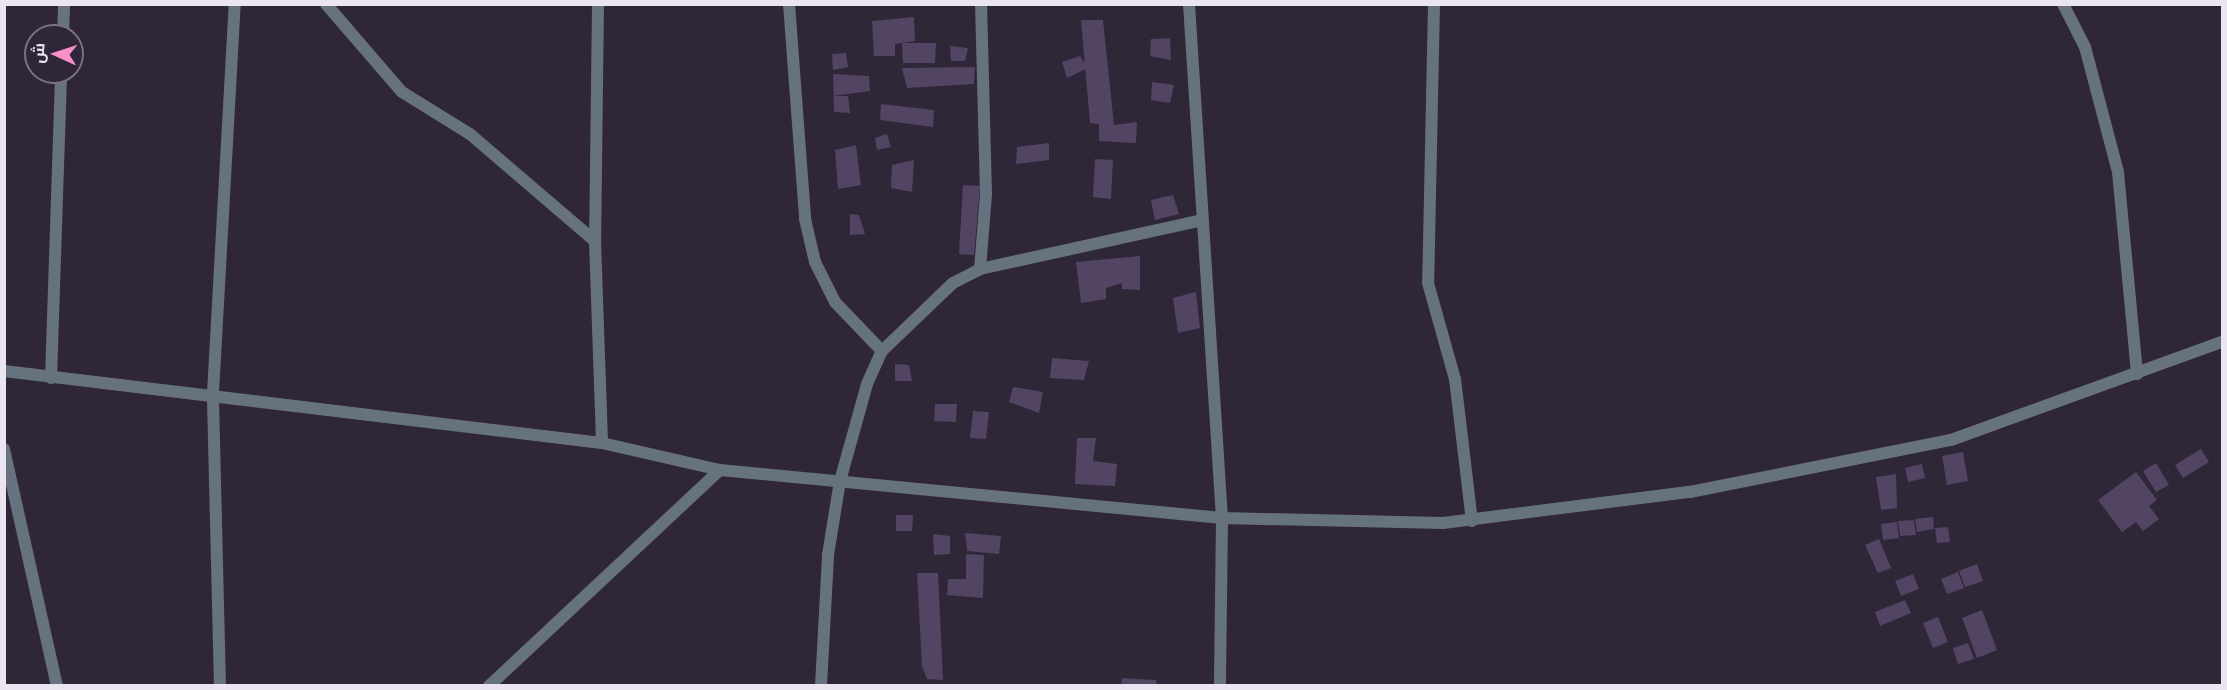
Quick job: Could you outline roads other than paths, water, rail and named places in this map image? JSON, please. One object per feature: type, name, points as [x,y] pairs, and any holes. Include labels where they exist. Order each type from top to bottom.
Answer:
[{"type":"street","points":[[63,24],[64,4]]},
{"type":"street","points":[[220,686],[213,393],[235,4]]},
{"type":"street","points":[[326,4],[402,92],[470,134],[595,241]]},
{"type":"street","points":[[598,4],[595,241],[602,442]]},
{"type":"street","points":[[789,4],[805,219],[815,262],[835,302],[882,351]]},
{"type":"street","points":[[980,269],[986,194],[981,4]]},
{"type":"street","points":[[1189,4],[1199,221],[1222,518],[1220,686]]},
{"type":"street","points":[[1434,4],[1428,283],[1455,379],[1472,521]]},
{"type":"street","points":[[2063,4],[2085,47],[2118,172],[2137,374]]},
{"type":"street","points":[[51,378],[61,84]]},
{"type":"street","points":[[821,686],[828,555],[840,481],[867,384],[882,351],[953,283],[980,269],[1199,221]]},
{"type":"street","points":[[4,370],[51,378],[213,393],[410,424],[602,442],[720,471],[1222,518],[1472,521],[1690,492],[1951,440],[2223,342]]},
{"type":"street","points":[[4,449],[57,686]]},
{"type":"street","points":[[489,686],[720,471]]}]
